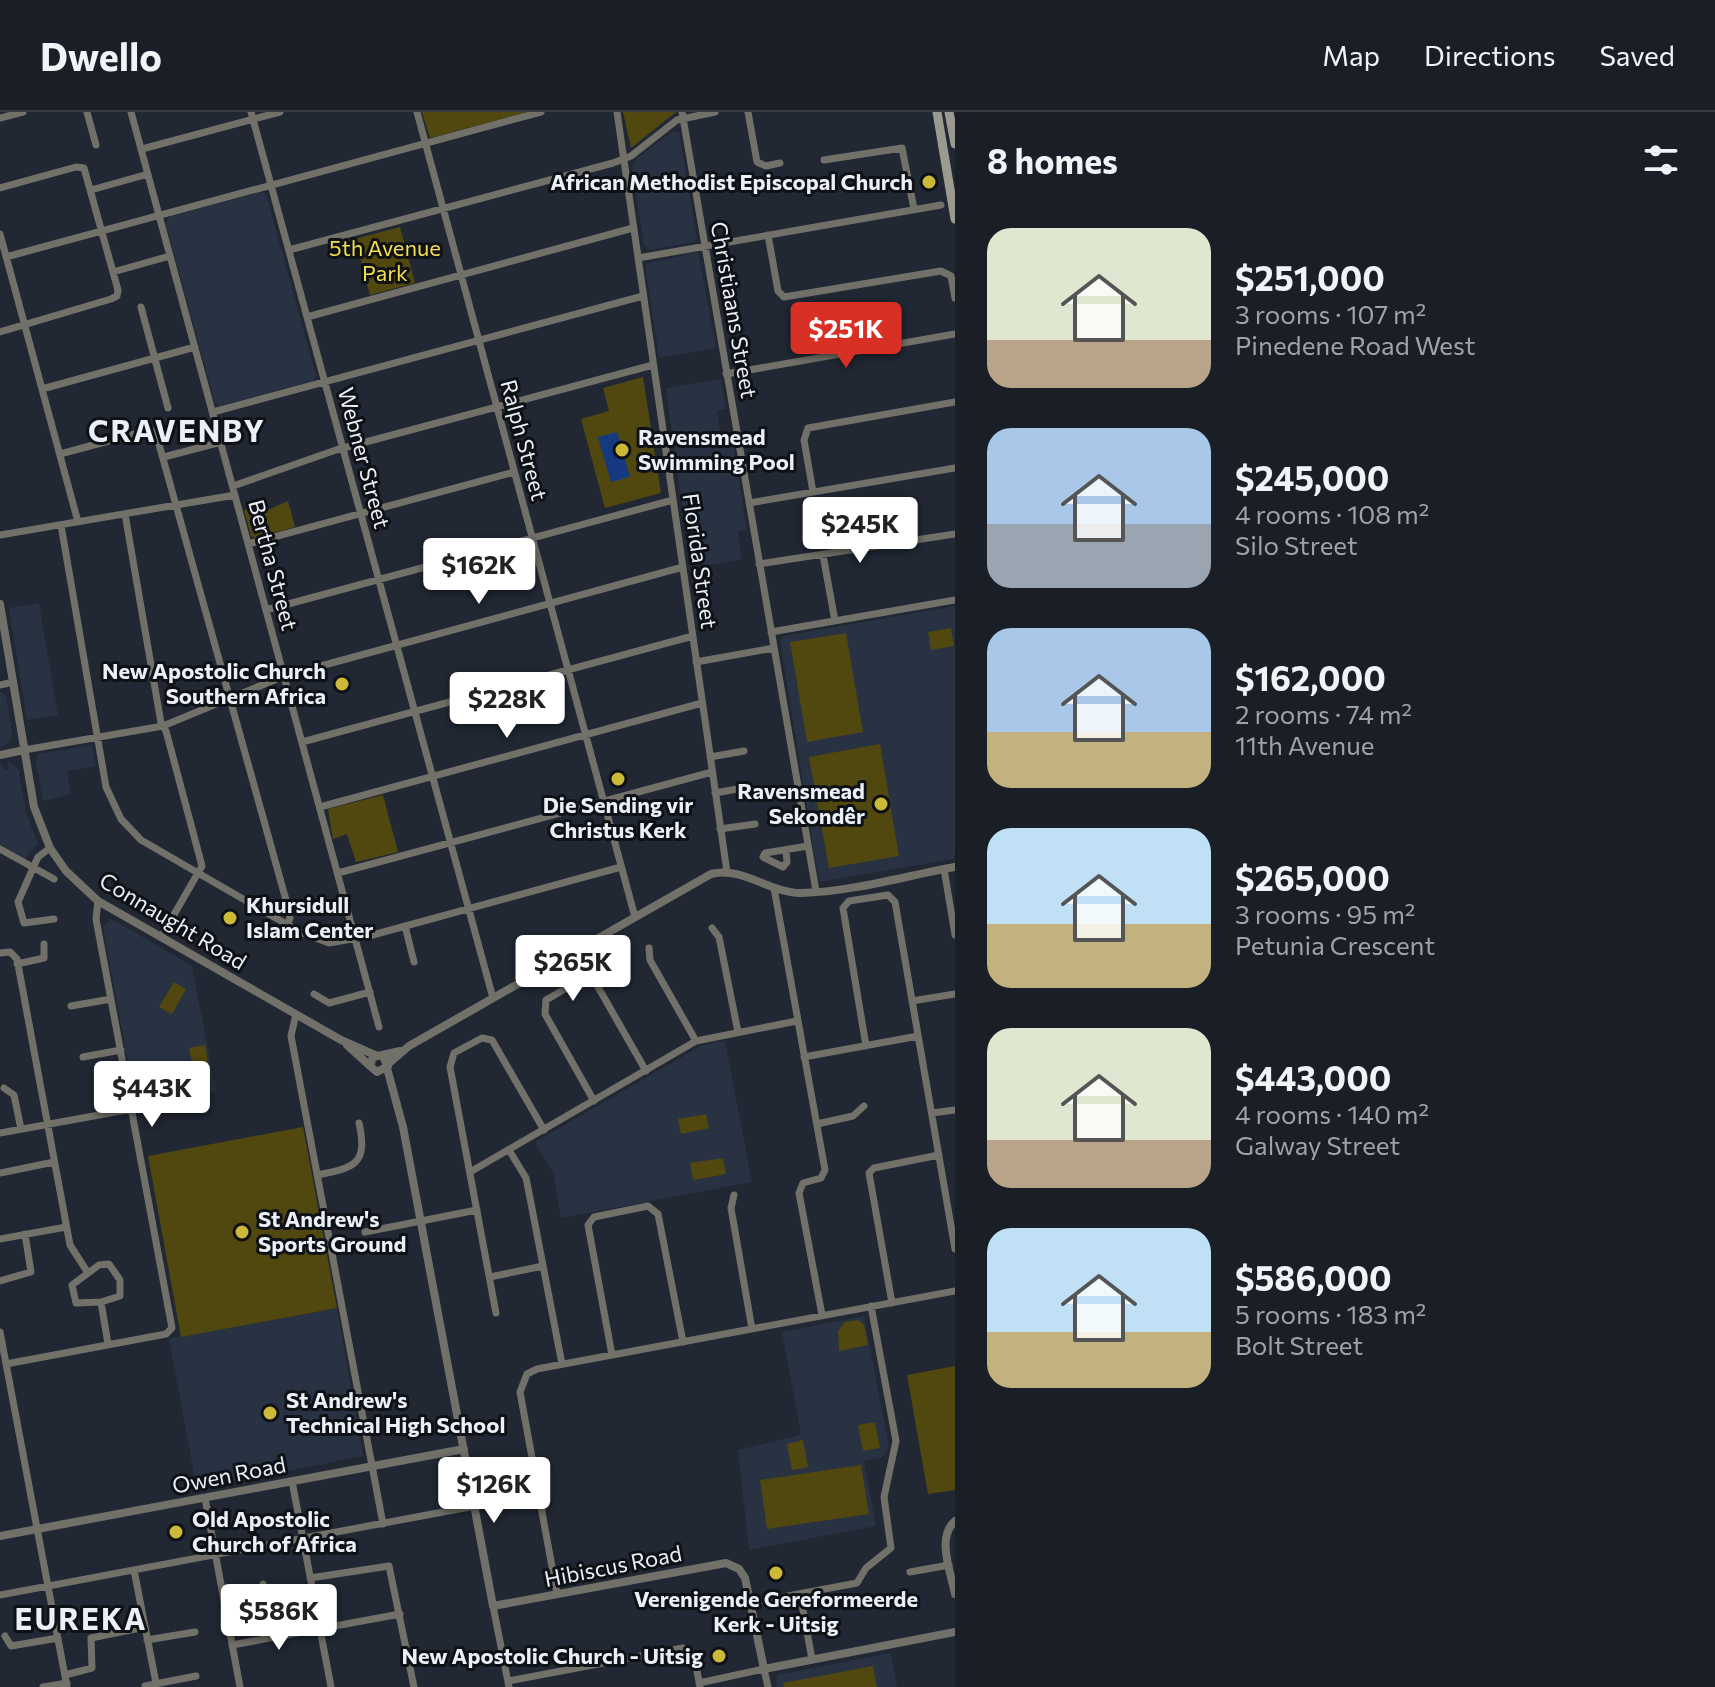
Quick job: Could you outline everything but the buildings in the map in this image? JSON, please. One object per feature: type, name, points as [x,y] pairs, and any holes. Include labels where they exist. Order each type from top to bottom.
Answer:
[{"type":"main road","points":[[937,112],[955,219]]},
{"type":"main road","points":[[949,112],[955,144]]},
{"type":"street","points":[[0,118],[23,112]]},
{"type":"street","points":[[87,112],[96,145]]},
{"type":"street","name":"Bertha Street","points":[[131,112],[379,1027]]},
{"type":"street","points":[[142,149],[252,116],[280,112]]},
{"type":"street","name":"Ralph Street","points":[[417,112],[635,917]]},
{"type":"street","points":[[6,257],[541,112]]},
{"type":"street","name":"Florida Street","points":[[617,112],[727,872]]},
{"type":"street","points":[[289,250],[624,160],[682,115],[715,112]]},
{"type":"street","points":[[748,112],[757,162],[766,166],[780,163]]},
{"type":"street","name":"Christiaans Street","points":[[682,115],[816,891]]},
{"type":"street","name":"Webner Street","points":[[252,116],[493,998]]},
{"type":"street","points":[[824,160],[902,148],[914,209]]},
{"type":"street","points":[[0,188],[82,167],[91,190],[117,296],[0,332]]},
{"type":"street","points":[[91,190],[148,174]]},
{"type":"street","points":[[638,258],[941,205]]},
{"type":"street","points":[[307,317],[633,228]]},
{"type":"street","points":[[0,234],[78,522]]},
{"type":"street","points":[[768,235],[778,291],[784,297],[941,271],[951,276],[955,298]]},
{"type":"street","points":[[113,272],[170,256]]},
{"type":"street","points":[[213,412],[643,296]]},
{"type":"street","points":[[141,307],[168,408]]},
{"type":"street","points":[[726,374],[955,334]]},
{"type":"street","points":[[42,389],[195,347]]},
{"type":"street","points":[[233,486],[342,448],[653,365]]},
{"type":"street","points":[[813,492],[804,440],[808,428],[955,402]]},
{"type":"street","points":[[60,454],[153,431],[164,457],[232,700],[290,918],[288,923]]},
{"type":"street","points":[[164,457],[221,442]]},
{"type":"street","points":[[749,503],[955,468]]},
{"type":"street","points":[[248,544],[514,472]]},
{"type":"street","points":[[0,535],[235,495]]},
{"type":"street","points":[[266,610],[673,500]]},
{"type":"street","points":[[125,514],[163,726],[202,866],[161,937]]},
{"type":"street","points":[[61,525],[106,787],[121,819],[149,845],[317,941],[329,943],[356,939],[621,867]]},
{"type":"street","points":[[759,564],[955,534]]},
{"type":"street","points":[[823,555],[835,621]]},
{"type":"street","points":[[0,755],[163,726],[284,676],[683,567]]},
{"type":"street","points":[[771,632],[955,600]]},
{"type":"street","name":"Connaught Road","points":[[0,604],[37,818],[50,848],[72,877],[98,901],[341,1040],[379,1055],[387,1066],[421,1221],[508,1684]]},
{"type":"street","points":[[302,742],[693,636]]},
{"type":"street","points":[[696,662],[774,648]]},
{"type":"street","points":[[0,685],[13,682]]},
{"type":"street","points":[[320,807],[702,703]]},
{"type":"street","points":[[710,757],[744,751]]},
{"type":"street","points":[[338,873],[712,772]]},
{"type":"street","points":[[715,793],[749,787]]},
{"type":"street","points":[[720,829],[755,824]]},
{"type":"street","points":[[786,850],[808,846]]},
{"type":"street","points":[[50,848],[38,857],[18,899],[21,920],[26,924],[54,919]]},
{"type":"street","points":[[0,849],[54,879]]},
{"type":"street","points":[[374,1069],[387,1066],[405,1050],[706,876],[727,872],[774,888],[816,891],[955,867]]},
{"type":"street","points":[[944,869],[955,935]]},
{"type":"street","points":[[774,888],[825,1172],[819,1179],[802,1185],[800,1196],[822,1315]]},
{"type":"street","points":[[866,1046],[844,905],[885,895],[892,897],[955,1249]]},
{"type":"street","points":[[6,1364],[166,1334],[172,1326],[96,919],[98,901]]},
{"type":"street","points":[[405,926],[414,962]]},
{"type":"street","points":[[712,928],[719,937],[738,1032]]},
{"type":"street","points":[[17,964],[44,958],[44,944]]},
{"type":"street","points":[[649,948],[650,960],[696,1041]]},
{"type":"street","points":[[0,953],[12,953],[17,964],[66,1227],[71,1247],[88,1273]]},
{"type":"street","points":[[594,1101],[545,1014],[546,1000],[582,979],[594,980],[646,1071]]},
{"type":"street","points":[[314,994],[329,1003],[370,992]]},
{"type":"street","points":[[912,1001],[955,994]]},
{"type":"street","points":[[71,1006],[111,999]]},
{"type":"street","points":[[296,1014],[291,1036],[383,1524]]},
{"type":"street","points":[[470,1172],[696,1041],[797,1021]]},
{"type":"street","points":[[804,1057],[918,1036]]},
{"type":"street","points":[[496,1313],[450,1067],[451,1057],[482,1038],[494,1043],[544,1130]]},
{"type":"street","name":"Connaught Road","points":[[341,1040],[374,1069],[396,1099]]},
{"type":"street","points":[[83,1057],[121,1050]]},
{"type":"street","points":[[374,1069],[379,1055],[405,1050]]},
{"type":"street","points":[[4,1088],[13,1093],[21,1129]]},
{"type":"street","points":[[817,1124],[853,1116],[864,1106]]},
{"type":"street","points":[[0,1133],[132,1109]]},
{"type":"street","points":[[932,1113],[955,1110]]},
{"type":"street","points":[[317,1175],[346,1169],[360,1158],[364,1145],[359,1123]]},
{"type":"street","points":[[509,1150],[526,1178],[562,1364]]},
{"type":"street","points":[[892,1303],[868,1175],[874,1168],[939,1155]]},
{"type":"street","points":[[0,1173],[54,1162]]},
{"type":"street","points":[[734,1195],[731,1208],[752,1329]]},
{"type":"street","points":[[612,1355],[588,1225],[594,1217],[650,1206],[658,1212],[683,1342]]},
{"type":"street","points":[[365,1232],[477,1210]]},
{"type":"street","points":[[0,1239],[66,1227]]},
{"type":"street","points":[[0,1281],[31,1272],[25,1234]]},
{"type":"street","points":[[106,1263],[119,1276],[121,1294],[101,1302],[80,1304],[74,1301],[72,1285],[88,1273],[106,1263]]},
{"type":"street","points":[[490,1277],[543,1266]]},
{"type":"street","points":[[557,1594],[520,1389],[530,1372],[955,1291]]},
{"type":"street","points":[[101,1302],[108,1344]]},
{"type":"street","points":[[768,1687],[750,1603],[857,1583],[866,1568],[891,1548],[884,1493],[896,1441],[871,1306]]},
{"type":"street","points":[[0,1332],[66,1682]]},
{"type":"street","name":"Owen Road","points":[[0,1536],[464,1449]]},
{"type":"street","points":[[292,1481],[331,1687]]},
{"type":"street","points":[[205,1498],[240,1687]]},
{"type":"street","points":[[0,1595],[475,1506]]},
{"type":"street","points":[[955,1521],[945,1536],[951,1554],[949,1565],[955,1594]]},
{"type":"street","name":"Hibiscus Road","points":[[493,1606],[723,1564],[739,1569],[745,1578],[750,1603]]},
{"type":"street","points":[[310,1578],[388,1565],[392,1570],[414,1687]]},
{"type":"street","points":[[910,1572],[949,1565]]},
{"type":"street","points":[[134,1570],[156,1683]]},
{"type":"street","points":[[263,1584],[278,1637]]},
{"type":"street","points":[[800,1594],[812,1659]]},
{"type":"street","points":[[232,1645],[400,1614]]},
{"type":"street","points":[[43,1687],[66,1682],[92,1668],[91,1638],[145,1627]]},
{"type":"street","points":[[147,1640],[195,1632]]},
{"type":"street","points":[[508,1684],[683,1648],[694,1655],[700,1685],[812,1659],[955,1632]]},
{"type":"street","points":[[5,1636],[11,1646],[58,1638]]},
{"type":"street","points":[[145,1686],[196,1676]]},
{"type":"shaded area","points":[[673,131],[679,133],[697,237],[693,242],[650,250],[644,245],[632,168],[635,160]]},
{"type":"shaded area","points":[[261,192],[266,194],[316,376],[313,381],[220,406],[215,403],[166,224],[169,217]]},
{"type":"shaded area","points":[[698,252],[716,348],[659,358],[645,264]]},
{"type":"shaded area","points":[[721,379],[726,409],[717,411],[721,437],[732,435],[747,530],[738,532],[742,559],[703,566],[698,538],[692,539],[689,520],[684,520],[666,388]]},
{"type":"shaded area","points":[[39,603],[58,715],[27,720],[9,608]]},
{"type":"shaded area","points":[[955,606],[955,855],[953,859],[819,882],[780,641],[784,636]]},
{"type":"shaded area","points":[[0,691],[6,695],[12,734],[9,743],[0,747]]},
{"type":"shaded area","points":[[92,745],[96,766],[67,771],[71,794],[43,801],[36,762],[38,754]]},
{"type":"shaded area","points":[[7,760],[18,768],[26,812],[38,844],[24,859],[0,845],[0,762],[5,770],[9,769]]},
{"type":"shaded area","points":[[112,919],[192,966],[216,1091],[136,1107],[103,926]]},
{"type":"shaded area","points":[[725,1041],[752,1182],[561,1218],[553,1173],[535,1142],[703,1045]]},
{"type":"shaded area","name":"St Andrew's Technical High School","points":[[337,1308],[363,1456],[197,1489],[169,1339]]},
{"type":"shaded area","points":[[864,1316],[889,1447],[882,1457],[864,1461],[876,1526],[749,1550],[738,1450],[801,1435],[782,1332]]},
{"type":"shaded area","points":[[891,1653],[897,1687],[776,1687],[777,1675]]},
{"type":"green space","points":[[422,112],[528,112],[430,138]]},
{"type":"green space","points":[[623,112],[676,112],[631,148]]},
{"type":"green space","name":"5th Avenue Park","points":[[400,227],[415,283],[370,295],[355,239]]},
{"type":"green space","name":"Ravensmead Swimming Pool","points":[[643,377],[661,493],[605,508],[581,419],[609,411],[603,388]]},
{"type":"green space","points":[[288,501],[295,527],[255,538],[251,536],[244,510],[258,506],[261,513]]},
{"type":"green space","points":[[951,628],[954,646],[931,650],[928,632]]},
{"type":"green space","points":[[846,633],[863,732],[807,742],[790,642]]},
{"type":"green space","points":[[880,744],[899,856],[829,868],[809,757]]},
{"type":"green space","points":[[383,795],[398,852],[356,862],[347,834],[333,839],[328,809]]},
{"type":"green space","points":[[174,982],[186,989],[172,1014],[159,1007]]},
{"type":"green space","points":[[205,1045],[211,1078],[195,1081],[189,1048]]},
{"type":"green space","points":[[706,1114],[709,1128],[681,1134],[678,1119]]},
{"type":"green space","name":"St Andrew's Sports Ground","points":[[303,1127],[337,1308],[181,1337],[148,1156]]},
{"type":"green space","points":[[723,1158],[726,1174],[693,1180],[690,1163]]},
{"type":"green space","points":[[858,1320],[864,1325],[868,1345],[839,1351],[838,1331],[845,1322]]},
{"type":"green space","points":[[955,1366],[955,1490],[928,1494],[907,1375]]},
{"type":"green space","points":[[875,1422],[880,1448],[863,1451],[858,1425]]},
{"type":"green space","points":[[803,1440],[808,1467],[792,1470],[787,1444]]},
{"type":"green space","points":[[861,1465],[869,1514],[767,1529],[760,1480]]},
{"type":"green space","points":[[873,1666],[877,1687],[784,1687],[783,1683]]},
{"type":"water","points":[[617,432],[630,477],[611,482],[598,437]]},
{"type":"place","name":"African Methodist Episcopal Church","points":[[929,182]]},
{"type":"place","name":"Ravensmead Swimming Pool","points":[[622,450]]},
{"type":"place","name":"New Apostolic Church Southern Africa","points":[[342,684]]},
{"type":"place","name":"Die Sending vir Christus Kerk","points":[[618,779]]},
{"type":"place","name":"Ravensmead Sekondêr","points":[[881,804]]},
{"type":"place","name":"Khursidull Islam Center","points":[[230,918]]},
{"type":"place","name":"St Andrew's Sports Ground","points":[[242,1232]]},
{"type":"place","name":"St Andrew's Technical High School","points":[[270,1413]]},
{"type":"place","name":"Old Apostolic Church of Africa","points":[[176,1532]]},
{"type":"place","name":"Verenigende Gereformeerde Kerk - Uitsig","points":[[776,1573]]},
{"type":"place","name":"New Apostolic Church - Uitsig","points":[[719,1656]]},
{"type":"district","name":"CRAVENBY","points":[[177,432]]},
{"type":"district","name":"EUREKA","points":[[81,1620]]}]
